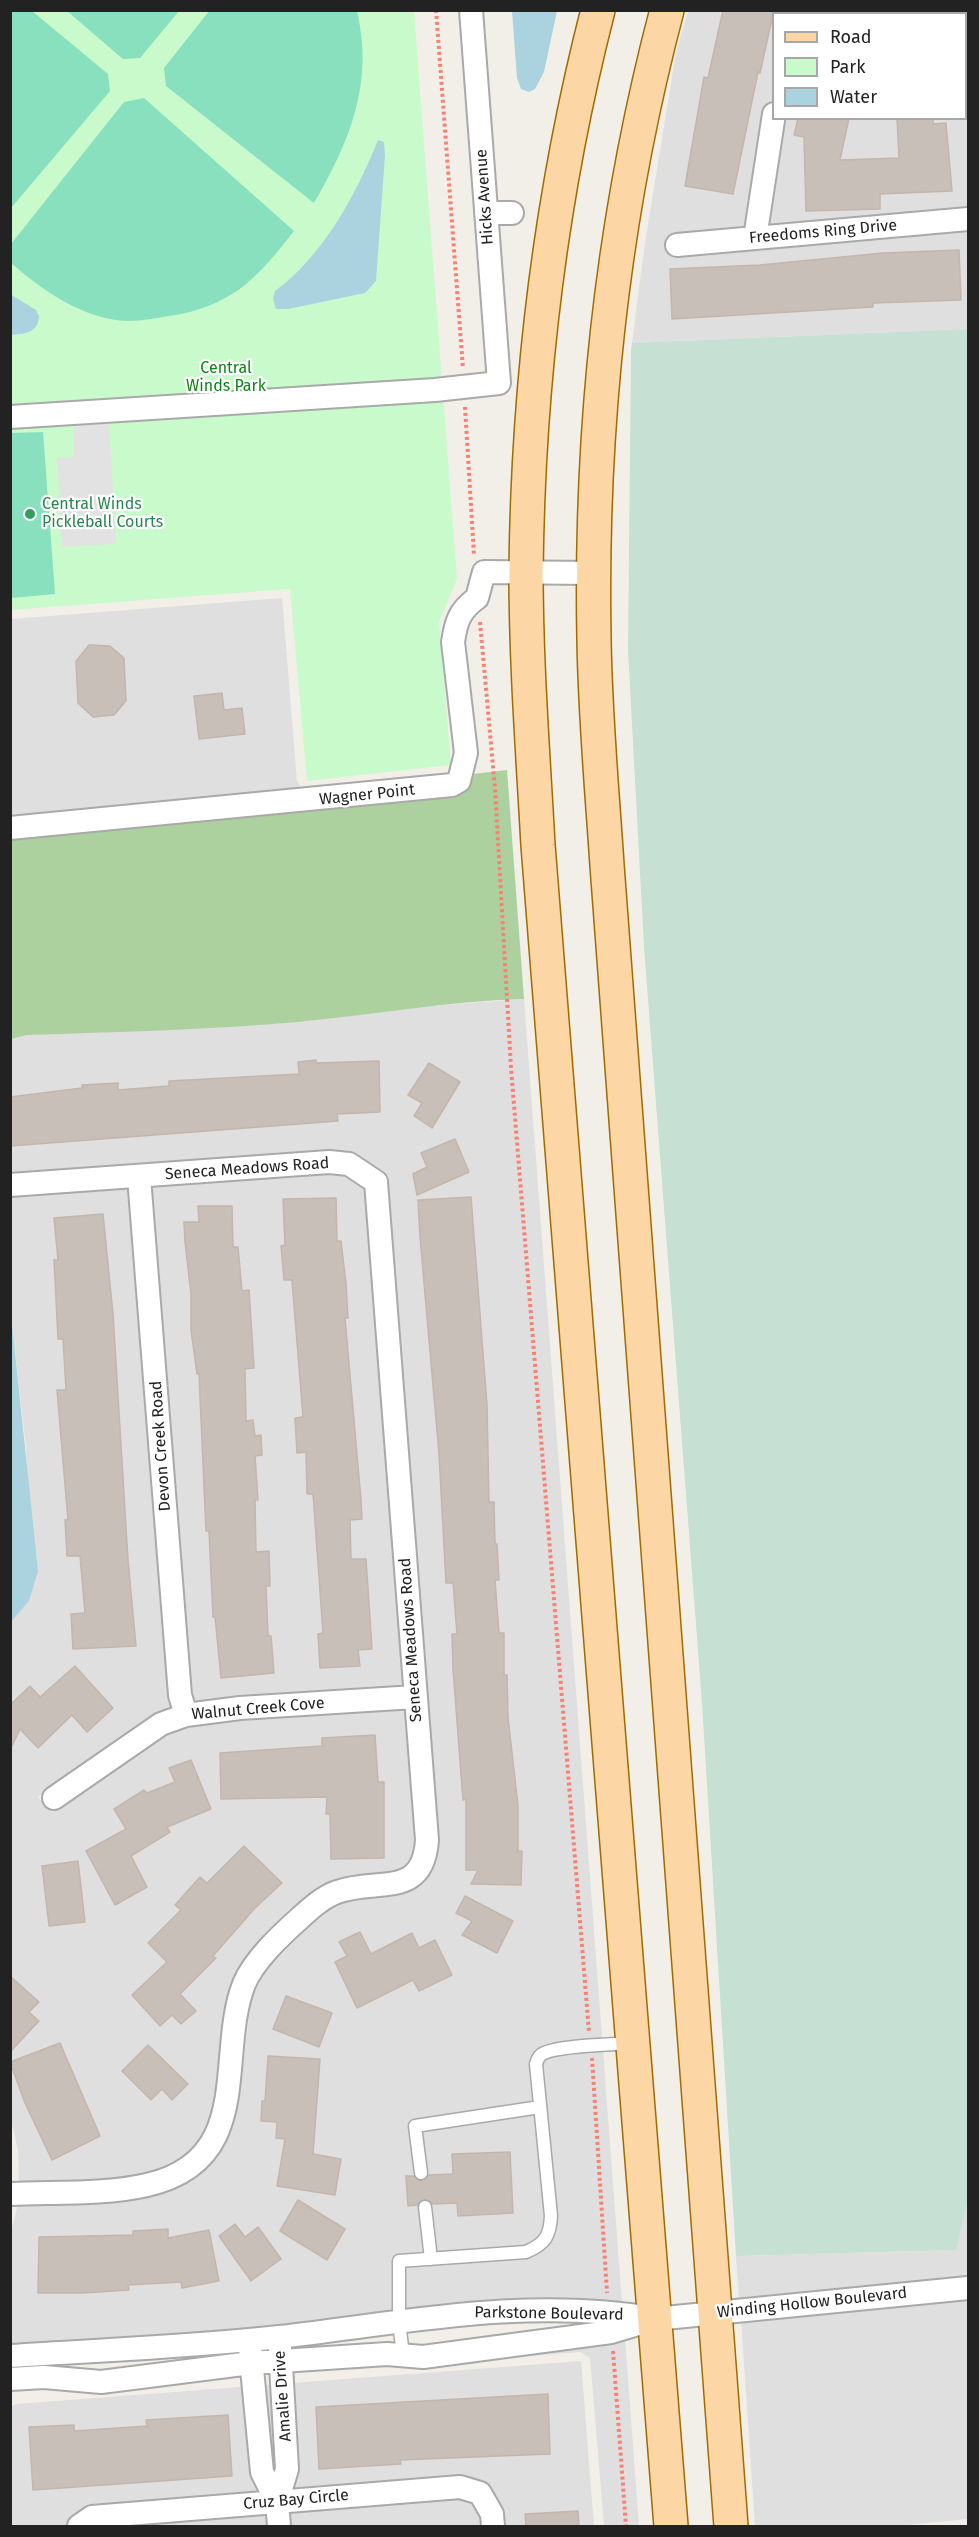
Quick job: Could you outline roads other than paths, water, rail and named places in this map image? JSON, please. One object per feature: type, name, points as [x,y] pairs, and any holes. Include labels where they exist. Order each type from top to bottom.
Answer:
[{"type":"main road","points":[[598,10],[566,160],[546,285],[534,411],[526,573],[537,845],[671,2526]]},
{"type":"main road","points":[[667,10],[644,106],[616,270],[601,409],[594,573],[595,673],[731,2526]]},
{"type":"street","name":"Hicks Avenue","points":[[10,417],[435,390],[499,383],[471,10]]},
{"type":"street","points":[[755,238],[773,120]]},
{"type":"street","points":[[486,213],[512,213]]},
{"type":"street","name":"Freedoms Ring Drive","points":[[677,245],[969,219]]},
{"type":"street","name":"Wagner Point","points":[[10,828],[452,785],[459,781],[466,753],[453,642],[456,624],[463,608],[477,598],[484,572],[526,573]]},
{"type":"street","points":[[526,573],[594,573]]},
{"type":"street","name":"Seneca Meadows Road","points":[[10,1185],[329,1162],[350,1164],[376,1182],[427,1840],[426,1860],[420,1870],[407,1880],[389,1885],[360,1887],[337,1892],[314,1905],[256,1965],[245,1983],[238,2006],[229,2097],[220,2126],[203,2154],[178,2173],[149,2184],[120,2189],[10,2194]]},
{"type":"street","name":"Devon Creek Road","points":[[140,1177],[179,1683],[186,1715]]},
{"type":"street","name":"Walnut Creek Cove","points":[[54,1798],[161,1724],[186,1715],[240,1708],[415,1697]]},
{"type":"street","name":"Winding Hollow Boulevard","points":[[655,2319],[969,2288]]},
{"type":"street","name":"Parkstone Boulevard","points":[[10,2356],[249,2340],[482,2311],[610,2311],[655,2319]]},
{"type":"street","name":"Parkstone Boulevard","points":[[10,2379],[44,2377],[101,2382],[251,2363],[403,2355],[423,2357],[605,2333],[655,2319]]},
{"type":"street","name":"Amalie Drive","points":[[277,2502],[287,2469],[279,2337]]},
{"type":"street","name":"Amalie Drive","points":[[249,2340],[262,2472],[277,2502]]},
{"type":"street","name":"Amalie Drive","points":[[260,2458],[286,2456]]},
{"type":"street","name":"Cruz Bay Circle","points":[[79,2526],[92,2517],[460,2487],[480,2493],[492,2514],[493,2526]]},
{"type":"street","points":[[277,2502],[279,2526]]},
{"type":"lane","points":[[403,2355],[399,2322],[399,2261],[526,2252],[546,2240],[550,2232],[551,2216],[536,2064],[544,2053],[633,2043]]},
{"type":"lane","points":[[421,2174],[415,2127],[540,2107]]},
{"type":"lane","points":[[425,2206],[431,2259]]},
{"type":"water","points":[[512,11],[557,11],[544,72],[535,89],[529,92],[521,89],[517,78]]},
{"type":"water","points":[[378,140],[384,142],[385,155],[376,281],[365,293],[288,309],[276,309],[273,299],[275,291],[308,260],[336,223],[359,182]]},
{"type":"water","points":[[10,294],[36,310],[39,316],[38,322],[30,331],[11,335]]},
{"type":"water","points":[[11,1286],[12,1324],[38,1571],[29,1601],[11,1622]]},
{"type":"place","name":"Central Winds Pickleball Courts","points":[[30,514]]},
{"type":"park label","name":"Central Winds Park","points":[[226,378]]}]
